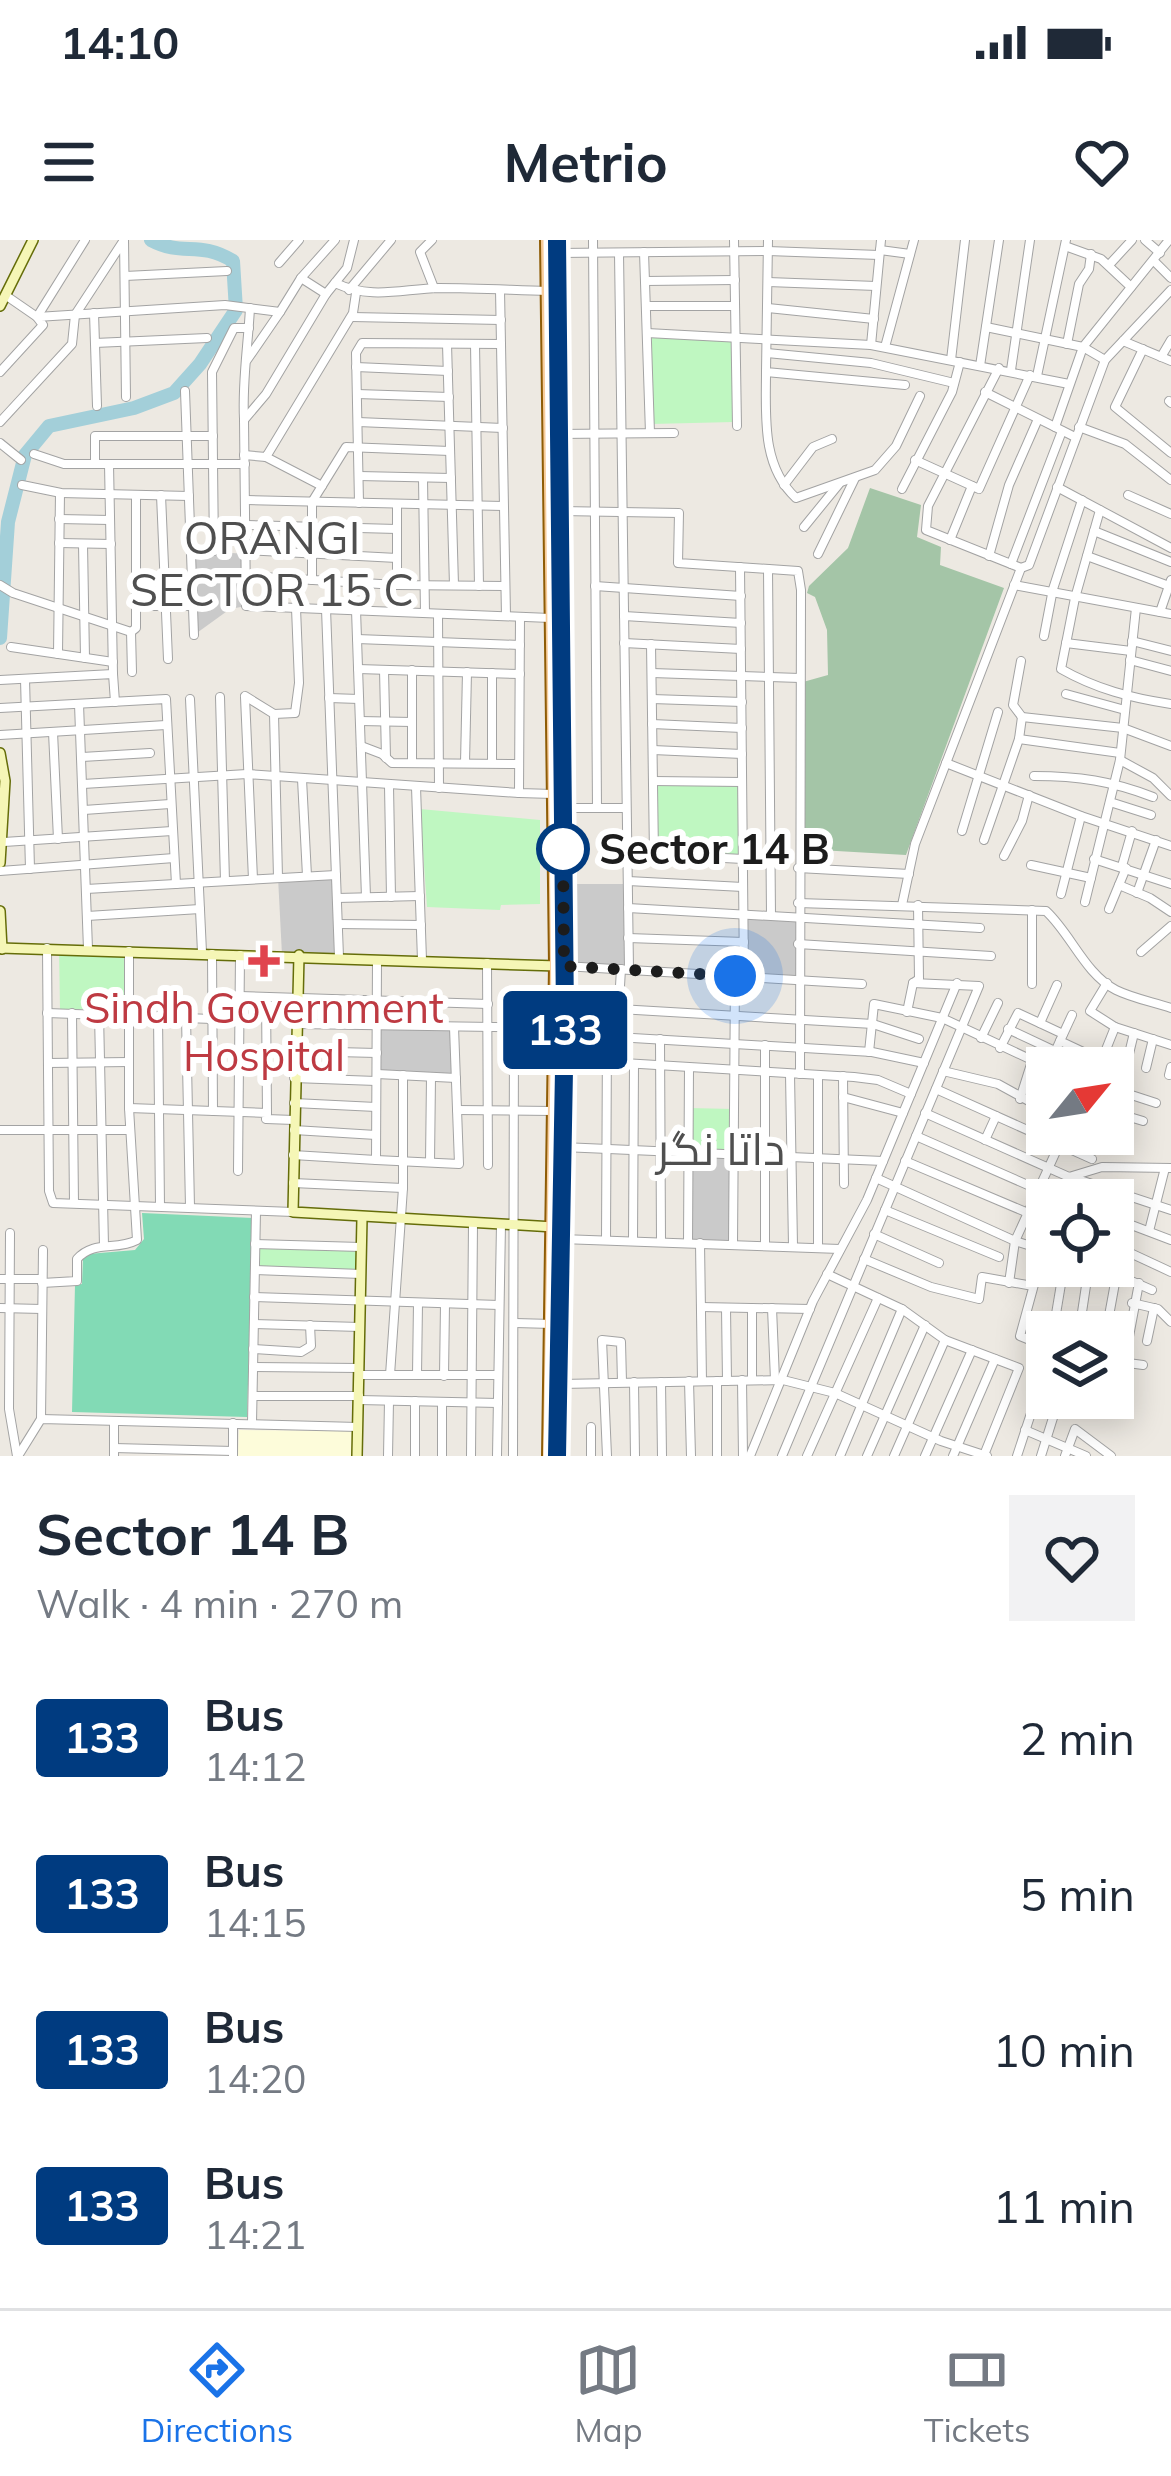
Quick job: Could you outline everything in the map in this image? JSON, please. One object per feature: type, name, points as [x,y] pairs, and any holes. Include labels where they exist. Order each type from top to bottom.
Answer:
[{"type":"main road","points":[[546,240],[555,255],[550,618],[560,966]]},
{"type":"main road","points":[[553,1456],[552,1324],[562,1147],[563,808],[561,511],[547,291],[555,255]]},
{"type":"main road","points":[[553,1456],[560,1384],[554,1111],[560,1031]]},
{"type":"street","points":[[7,296],[33,240]]},
{"type":"street","points":[[37,317],[85,240]]},
{"type":"street","points":[[0,422],[72,344],[75,315],[124,240],[126,397]]},
{"type":"street","points":[[279,263],[299,240]]},
{"type":"street","points":[[334,240],[301,278],[242,372],[246,606],[550,618]]},
{"type":"street","points":[[244,420],[266,394],[326,294],[347,268],[354,240]]},
{"type":"street","points":[[371,240],[383,250]]},
{"type":"street","points":[[266,457],[351,316],[352,291],[392,240]]},
{"type":"street","points":[[432,240],[420,252],[434,288]]},
{"type":"street","points":[[593,240],[596,808]]},
{"type":"street","points":[[709,240],[709,252]]},
{"type":"street","points":[[734,240],[737,426]]},
{"type":"street","points":[[800,240],[800,251]]},
{"type":"street","points":[[831,240],[831,252]]},
{"type":"street","points":[[849,253],[851,240]]},
{"type":"street","points":[[885,347],[914,240]]},
{"type":"street","points":[[902,489],[954,383],[965,240]]},
{"type":"street","points":[[980,366],[999,240]]},
{"type":"street","points":[[1011,370],[1030,240]]},
{"type":"street","points":[[1108,266],[1132,240]]},
{"type":"street","points":[[1145,240],[1170,276]]},
{"type":"street","points":[[902,905],[915,844],[1014,585],[1083,347],[1169,240]]},
{"type":"street","points":[[915,460],[979,489],[1033,375],[1065,243],[1091,254],[1131,287]]},
{"type":"street","points":[[555,255],[768,246],[849,253],[880,248],[910,254]]},
{"type":"street","points":[[768,246],[766,430],[783,486],[796,498],[886,462],[920,396]]},
{"type":"street","points":[[872,345],[880,248]]},
{"type":"street","points":[[644,252],[650,433]]},
{"type":"street","points":[[606,1240],[607,1062],[628,938],[619,253]]},
{"type":"street","points":[[1067,344],[1079,284],[1089,269],[1091,254]]},
{"type":"street","points":[[125,277],[227,271]]},
{"type":"street","points":[[0,276],[7,296],[43,326],[0,372]]},
{"type":"street","points":[[301,278],[326,294]]},
{"type":"street","points":[[645,280],[735,280]]},
{"type":"street","points":[[768,282],[876,286]]},
{"type":"street","points":[[335,283],[352,291],[385,295],[434,288],[547,291]]},
{"type":"street","points":[[500,290],[506,616]]},
{"type":"street","points":[[999,368],[928,506],[926,530],[1016,566],[1029,565],[1105,360],[1171,290]]},
{"type":"street","points":[[37,317],[225,305],[280,312]]},
{"type":"street","points":[[646,306],[735,306]]},
{"type":"street","points":[[247,360],[249,308]]},
{"type":"street","points":[[768,308],[874,319]]},
{"type":"street","points":[[94,314],[97,406]]},
{"type":"street","points":[[351,316],[501,320]]},
{"type":"street","points":[[986,327],[1083,347],[1105,360]]},
{"type":"street","points":[[214,551],[212,372],[234,328],[249,328]]},
{"type":"street","points":[[647,333],[872,345],[1069,383]]},
{"type":"street","points":[[95,343],[207,338]]},
{"type":"street","points":[[1123,340],[1171,361]]},
{"type":"street","points":[[1160,357],[1171,340]]},
{"type":"street","points":[[359,503],[356,353],[362,343],[501,344]]},
{"type":"street","points":[[447,344],[454,585]]},
{"type":"street","points":[[475,344],[479,586]]},
{"type":"street","points":[[1143,349],[1115,407],[1171,453]]},
{"type":"street","points":[[767,353],[872,363],[954,383]]},
{"type":"street","points":[[356,367],[448,370]]},
{"type":"street","points":[[766,372],[904,385]]},
{"type":"street","points":[[184,392],[194,635]]},
{"type":"street","points":[[985,392],[1059,429],[1125,444],[1171,480]]},
{"type":"street","points":[[357,394],[448,397]]},
{"type":"street","points":[[989,556],[1009,485],[1038,419]]},
{"type":"street","points":[[358,422],[502,428]]},
{"type":"street","points":[[554,434],[674,433]]},
{"type":"street","points":[[95,464],[94,436],[213,436]]},
{"type":"street","points":[[783,486],[814,447],[832,440]]},
{"type":"street","points":[[1,446],[20,460]]},
{"type":"street","points":[[313,580],[312,502],[346,447],[450,452]]},
{"type":"street","points":[[34,454],[64,464],[214,464],[266,457],[322,486]]},
{"type":"street","points":[[109,464],[116,702]]},
{"type":"street","points":[[359,476],[451,478]]},
{"type":"street","points":[[818,554],[855,477]]},
{"type":"street","points":[[424,478],[425,613]]},
{"type":"street","points":[[804,527],[840,482]]},
{"type":"street","points":[[22,485],[59,493],[188,496]]},
{"type":"street","points":[[950,540],[972,486]]},
{"type":"street","points":[[1058,487],[1171,548]]},
{"type":"street","points":[[58,654],[59,493]]},
{"type":"street","points":[[131,632],[136,628],[136,495]]},
{"type":"street","points":[[161,495],[168,658]]},
{"type":"street","points":[[1128,495],[1171,514]]},
{"type":"street","points":[[247,500],[504,506]]},
{"type":"street","points":[[1044,637],[1082,500]]},
{"type":"street","points":[[397,504],[397,585]]},
{"type":"street","points":[[1100,510],[1061,669],[1127,697],[1171,704]]},
{"type":"street","points":[[561,511],[679,513],[678,563],[798,571],[801,1020],[792,1159],[793,1247]]},
{"type":"street","points":[[59,519],[110,520]]},
{"type":"street","points":[[247,525],[397,529]]},
{"type":"street","points":[[1094,531],[1171,562]]},
{"type":"street","points":[[59,544],[111,544]]},
{"type":"street","points":[[83,544],[85,658]]},
{"type":"street","points":[[246,550],[397,557]]},
{"type":"street","points":[[1087,556],[1170,583],[1160,612]]},
{"type":"street","points":[[733,1244],[734,1017],[744,941],[740,567]]},
{"type":"street","points":[[768,569],[771,916]]},
{"type":"street","points":[[246,576],[505,586]]},
{"type":"street","points":[[1014,585],[1171,614]]},
{"type":"street","points":[[1,586],[131,632]]},
{"type":"street","points":[[595,586],[740,596]]},
{"type":"street","points":[[136,606],[193,605]]},
{"type":"street","points":[[253,878],[245,696],[274,714],[295,713],[299,682],[296,608]]},
{"type":"street","points":[[1085,902],[1120,756],[1136,608]]},
{"type":"street","points":[[326,609],[339,957]]},
{"type":"street","points":[[356,610],[366,897]]},
{"type":"street","points":[[438,614],[439,788]]},
{"type":"street","points":[[623,616],[741,623]]},
{"type":"street","points":[[519,793],[520,617]]},
{"type":"street","points":[[131,632],[132,672]]},
{"type":"street","points":[[357,639],[520,645]]},
{"type":"street","points":[[624,643],[741,649]]},
{"type":"street","points":[[1066,643],[1171,651]]},
{"type":"street","points":[[651,644],[654,855]]},
{"type":"street","points":[[10,647],[113,662]]},
{"type":"street","points":[[1131,651],[1171,671]]},
{"type":"street","points":[[984,840],[1019,739],[1022,717],[1013,705],[1021,661]]},
{"type":"street","points":[[358,669],[520,674]]},
{"type":"street","points":[[384,670],[386,758]]},
{"type":"street","points":[[412,670],[412,764]]},
{"type":"street","points":[[465,764],[466,672]]},
{"type":"street","points":[[492,673],[492,764]]},
{"type":"street","points":[[652,673],[800,678]]},
{"type":"street","points":[[0,680],[113,674]]},
{"type":"street","points":[[26,679],[30,869]]},
{"type":"street","points":[[1066,694],[1125,710]]},
{"type":"street","points":[[220,697],[225,880]]},
{"type":"street","points":[[329,698],[359,699]]},
{"type":"street","points":[[0,708],[166,699],[176,884]]},
{"type":"street","points":[[190,699],[200,909],[212,1018],[213,1111]]},
{"type":"street","points":[[652,699],[742,702]]},
{"type":"street","points":[[79,704],[88,949]]},
{"type":"street","points":[[962,831],[998,712]]},
{"type":"street","points":[[274,714],[278,877]]},
{"type":"street","points":[[1022,717],[1123,728],[1171,746]]},
{"type":"street","points":[[360,721],[412,722]]},
{"type":"street","points":[[652,724],[742,728]]},
{"type":"street","points":[[0,735],[166,725]]},
{"type":"street","points":[[53,732],[58,839]]},
{"type":"street","points":[[1019,739],[1120,756],[1154,778],[1171,796]]},
{"type":"street","points":[[361,746],[392,763],[519,764]]},
{"type":"street","points":[[653,750],[742,754]]},
{"type":"street","points":[[0,753],[5,782],[0,867],[174,858]]},
{"type":"street","points":[[82,758],[150,753]]},
{"type":"street","points":[[946,763],[1171,845]]},
{"type":"street","points":[[83,784],[248,774],[553,794]]},
{"type":"street","points":[[1034,776],[1082,776],[1153,796]]},
{"type":"street","points":[[302,779],[307,876]]},
{"type":"street","points":[[653,781],[742,782]]},
{"type":"street","points":[[389,785],[391,897]]},
{"type":"street","points":[[416,787],[422,960]]},
{"type":"street","points":[[1004,856],[1029,795]]},
{"type":"street","points":[[1110,802],[1151,815]]},
{"type":"street","points":[[84,810],[170,803]]},
{"type":"street","points":[[563,808],[626,808]]},
{"type":"street","points":[[1061,894],[1082,816]]},
{"type":"street","points":[[4,842],[172,831]]},
{"type":"street","points":[[1109,909],[1132,831]]},
{"type":"street","points":[[1137,893],[1156,840]]},
{"type":"street","points":[[627,853],[743,859]]},
{"type":"street","points":[[1094,859],[1171,884]]},
{"type":"street","points":[[1031,865],[1090,878]]},
{"type":"street","points":[[798,868],[909,874]]},
{"type":"street","points":[[86,889],[336,875]]},
{"type":"street","points":[[628,881],[743,887]]},
{"type":"street","points":[[1119,885],[1171,912]]},
{"type":"street","points":[[337,898],[420,896]]},
{"type":"street","points":[[798,903],[1046,910],[1063,926],[1091,970],[1114,989],[1171,1008]]},
{"type":"street","points":[[913,982],[919,979],[918,905]]},
{"type":"street","points":[[628,908],[980,928]]},
{"type":"street","points":[[87,916],[200,909]]},
{"type":"street","points":[[1032,910],[1032,984]]},
{"type":"street","points":[[0,911],[1,949],[377,958],[862,983]]},
{"type":"street","points":[[338,924],[421,925]]},
{"type":"street","points":[[1142,952],[1171,926]]},
{"type":"street","points":[[628,938],[744,941]]},
{"type":"street","points":[[798,944],[991,956]]},
{"type":"street","points":[[46,949],[49,1191],[53,1203],[516,1225],[606,1240],[840,1249]]},
{"type":"street","points":[[5,1279],[77,1281],[76,1259],[94,1246],[137,1240],[129,1108],[129,950]]},
{"type":"street","points":[[238,1171],[240,953]]},
{"type":"street","points":[[293,1212],[299,956]]},
{"type":"street","points":[[376,1160],[377,958]]},
{"type":"street","points":[[487,963],[488,1165]]},
{"type":"street","points":[[782,1456],[979,986],[913,982]]},
{"type":"street","points":[[908,1012],[913,982]]},
{"type":"street","points":[[746,1456],[810,1309],[876,1178],[957,983]]},
{"type":"street","points":[[1107,983],[1090,1011],[1115,1027],[1171,1046]]},
{"type":"street","points":[[1040,1023],[1057,985]]},
{"type":"street","points":[[240,996],[488,1004]]},
{"type":"street","points":[[266,997],[266,1119],[376,1135]]},
{"type":"street","points":[[981,1039],[998,1003]]},
{"type":"street","points":[[869,1052],[874,1004],[942,1018],[1026,1059]]},
{"type":"street","points":[[619,1009],[873,1024],[919,1039]]},
{"type":"street","points":[[1000,1048],[1018,1012],[1076,1047]]},
{"type":"street","points":[[47,1013],[240,1020]]},
{"type":"street","points":[[72,1013],[74,1203]]},
{"type":"street","points":[[99,1014],[104,1246]]},
{"type":"street","points":[[1057,1047],[1072,1015]]},
{"type":"street","points":[[158,1016],[160,1206]]},
{"type":"street","points":[[186,1018],[190,1208]]},
{"type":"street","points":[[296,1024],[514,1028],[869,1052],[924,1063]]},
{"type":"street","points":[[293,1155],[459,1164],[454,1027]]},
{"type":"street","points":[[1107,1047],[1115,1027]]},
{"type":"street","points":[[513,1456],[514,1028]]},
{"type":"street","points":[[1009,1029],[1045,1047]]},
{"type":"street","points":[[1131,1047],[1134,1033]]},
{"type":"street","points":[[660,1039],[661,1242]]},
{"type":"street","points":[[1145,1068],[1153,1040]]},
{"type":"street","points":[[765,1045],[765,1246]]},
{"type":"street","points":[[295,1051],[376,1053]]},
{"type":"street","points":[[48,1063],[129,1062]]},
{"type":"street","points":[[607,1062],[843,1076],[878,1080],[911,1094]]},
{"type":"street","points":[[633,1241],[634,1064]]},
{"type":"street","points":[[688,1243],[689,1068]]},
{"type":"street","points":[[943,1071],[998,1084],[1026,1102]]},
{"type":"street","points":[[818,1075],[818,1248]]},
{"type":"street","points":[[390,1375],[403,1188],[403,1076]]},
{"type":"street","points":[[843,1076],[844,1184]]},
{"type":"street","points":[[430,1077],[430,1162]]},
{"type":"street","points":[[294,1078],[456,1078]]},
{"type":"street","points":[[1020,1099],[1026,1082]]},
{"type":"street","points":[[935,1089],[1026,1126]]},
{"type":"street","points":[[1134,1096],[1156,1103]]},
{"type":"street","points":[[843,1097],[903,1113]]},
{"type":"street","points":[[294,1103],[376,1107]]},
{"type":"street","points":[[129,1108],[267,1113]]},
{"type":"street","points":[[457,1110],[554,1111]]},
{"type":"street","points":[[925,1113],[1069,1177],[1171,1210]]},
{"type":"street","points":[[985,1140],[996,1115]]},
{"type":"street","points":[[1134,1118],[1143,1120]]},
{"type":"street","points":[[0,1130],[130,1130]]},
{"type":"street","points":[[916,1136],[1026,1186]]},
{"type":"street","points":[[562,1147],[883,1162]]},
{"type":"street","points":[[1042,1179],[1054,1155]]},
{"type":"street","points":[[1086,1155],[1092,1159]]},
{"type":"street","points":[[905,1161],[1026,1214]]},
{"type":"street","points":[[1069,1177],[1102,1167],[1168,1168],[1149,1231]]},
{"type":"street","points":[[876,1178],[1026,1244]]},
{"type":"street","points":[[293,1183],[403,1188]]},
{"type":"street","points":[[252,1423],[256,1210]]},
{"type":"street","points":[[885,1210],[999,1257]]},
{"type":"street","points":[[1009,1283],[1015,1241],[1026,1216]]},
{"type":"street","points":[[357,1456],[362,1217]]},
{"type":"street","points":[[471,1456],[473,1223]]},
{"type":"street","points":[[496,1456],[501,1225]]},
{"type":"street","points":[[1134,1226],[1171,1240]]},
{"type":"street","points":[[10,1233],[4,1406],[17,1456]]},
{"type":"street","points":[[874,1234],[939,1263]]},
{"type":"street","points":[[255,1244],[362,1247]]},
{"type":"street","points":[[700,1244],[702,1381]]},
{"type":"street","points":[[17,1456],[41,1419],[43,1250]]},
{"type":"street","points":[[1134,1255],[1171,1272]]},
{"type":"street","points":[[864,1259],[931,1287],[979,1299],[982,1277],[1026,1285]]},
{"type":"street","points":[[255,1270],[361,1274]]},
{"type":"street","points":[[560,1384],[779,1380],[835,1394],[954,1451],[986,1455],[1019,1368],[945,1340],[902,1309],[827,1274]]},
{"type":"street","points":[[1134,1280],[1152,1290]]},
{"type":"street","points":[[1131,1311],[1139,1282]]},
{"type":"street","points":[[254,1297],[499,1305]]},
{"type":"street","points":[[807,1456],[878,1298]]},
{"type":"street","points":[[417,1376],[418,1303]]},
{"type":"street","points":[[1132,1303],[1154,1308],[1171,1322]]},
{"type":"street","points":[[444,1376],[445,1304]]},
{"type":"street","points":[[701,1307],[810,1309]]},
{"type":"street","points":[[5,1308],[42,1309]]},
{"type":"street","points":[[717,1456],[727,1308]]},
{"type":"street","points":[[746,1456],[752,1308]]},
{"type":"street","points":[[772,1308],[779,1380]]},
{"type":"street","points":[[1147,1341],[1154,1308]]},
{"type":"street","points":[[840,1456],[902,1309]]},
{"type":"street","points":[[1026,1313],[1020,1336],[1026,1338]]},
{"type":"street","points":[[514,1323],[552,1324]]},
{"type":"street","points":[[254,1324],[360,1327]]},
{"type":"street","points":[[254,1349],[302,1352],[311,1346],[310,1325]]},
{"type":"street","points":[[867,1456],[925,1325]]},
{"type":"street","points":[[607,1456],[602,1340],[620,1342],[622,1382]]},
{"type":"street","points":[[894,1456],[945,1340]]},
{"type":"street","points":[[925,1456],[972,1350]]},
{"type":"street","points":[[954,1451],[995,1359]]},
{"type":"street","points":[[1134,1364],[1143,1365]]},
{"type":"street","points":[[253,1367],[498,1376]]},
{"type":"street","points":[[634,1382],[635,1456]]},
{"type":"street","points":[[661,1382],[662,1456]]},
{"type":"street","points":[[689,1382],[691,1456]]},
{"type":"street","points":[[253,1396],[498,1403]]},
{"type":"street","points":[[388,1456],[389,1401]]},
{"type":"street","points":[[415,1401],[415,1456]]},
{"type":"street","points":[[442,1402],[442,1456]]},
{"type":"street","points":[[41,1419],[358,1427]]},
{"type":"street","points":[[1017,1456],[1029,1419]]},
{"type":"street","points":[[1041,1456],[1053,1419]]},
{"type":"street","points":[[115,1421],[114,1452],[233,1453],[233,1423]]},
{"type":"street","points":[[591,1427],[591,1456]]},
{"type":"street","points":[[1025,1430],[1067,1452],[1089,1456],[1096,1445]]},
{"type":"street","points":[[1067,1452],[1076,1430],[1111,1456]]},
{"type":"shaded area","points":[[870,488],[921,505],[917,537],[941,547],[940,565],[1004,588],[906,855],[802,849],[803,682],[828,675],[827,630],[815,597],[807,593],[848,548]]},
{"type":"shaded area","points":[[190,550],[246,554],[246,606],[230,609],[194,635]]},
{"type":"shaded area","points":[[336,875],[339,957],[282,955],[278,877]]},
{"type":"shaded area","points":[[564,884],[626,884],[629,969],[564,966]]},
{"type":"shaded area","points":[[745,914],[798,917],[798,979],[744,977]]},
{"type":"shaded area","points":[[377,1027],[454,1027],[456,1078],[377,1074]]},
{"type":"shaded area","points":[[689,1154],[734,1157],[733,1244],[688,1243]]},
{"type":"shaded area","points":[[239,1430],[354,1431],[354,1456],[238,1456]]},
{"type":"green space","points":[[652,334],[731,334],[734,422],[651,424]]},
{"type":"green space","points":[[653,781],[742,782],[743,859],[654,855]]},
{"type":"green space","points":[[420,809],[540,820],[540,904],[501,905],[500,910],[427,907]]},
{"type":"green space","points":[[59,948],[129,950],[129,1010],[60,1009]]},
{"type":"green space","points":[[689,1108],[734,1109],[734,1157],[689,1154]]},
{"type":"green space","points":[[142,1213],[253,1218],[247,1417],[72,1412],[75,1285],[82,1284],[83,1258],[135,1250],[144,1239]]},
{"type":"green space","points":[[255,1244],[361,1247],[361,1274],[255,1270]]},
{"type":"waterway","points":[[0,638],[8,522],[25,455],[49,426],[134,408],[174,393],[236,310],[233,261],[210,251],[173,248],[151,240]]},
{"type":"bus line","name":"133","points":[[557,240],[565,1015],[557,1456]]},
{"type":"place","name":"Sector 14 B","points":[[563,849]]},
{"type":"place","name":"Sindh Government Hospital","points":[[264,961]]},
{"type":"district","name":"ORANGI SECTOR 15 C","points":[[272,564]]},
{"type":"district","name":"داتا نگر","points":[[721,1149]]},
{"type":"route","points":[[563,849],[564,966],[735,976]]}]
